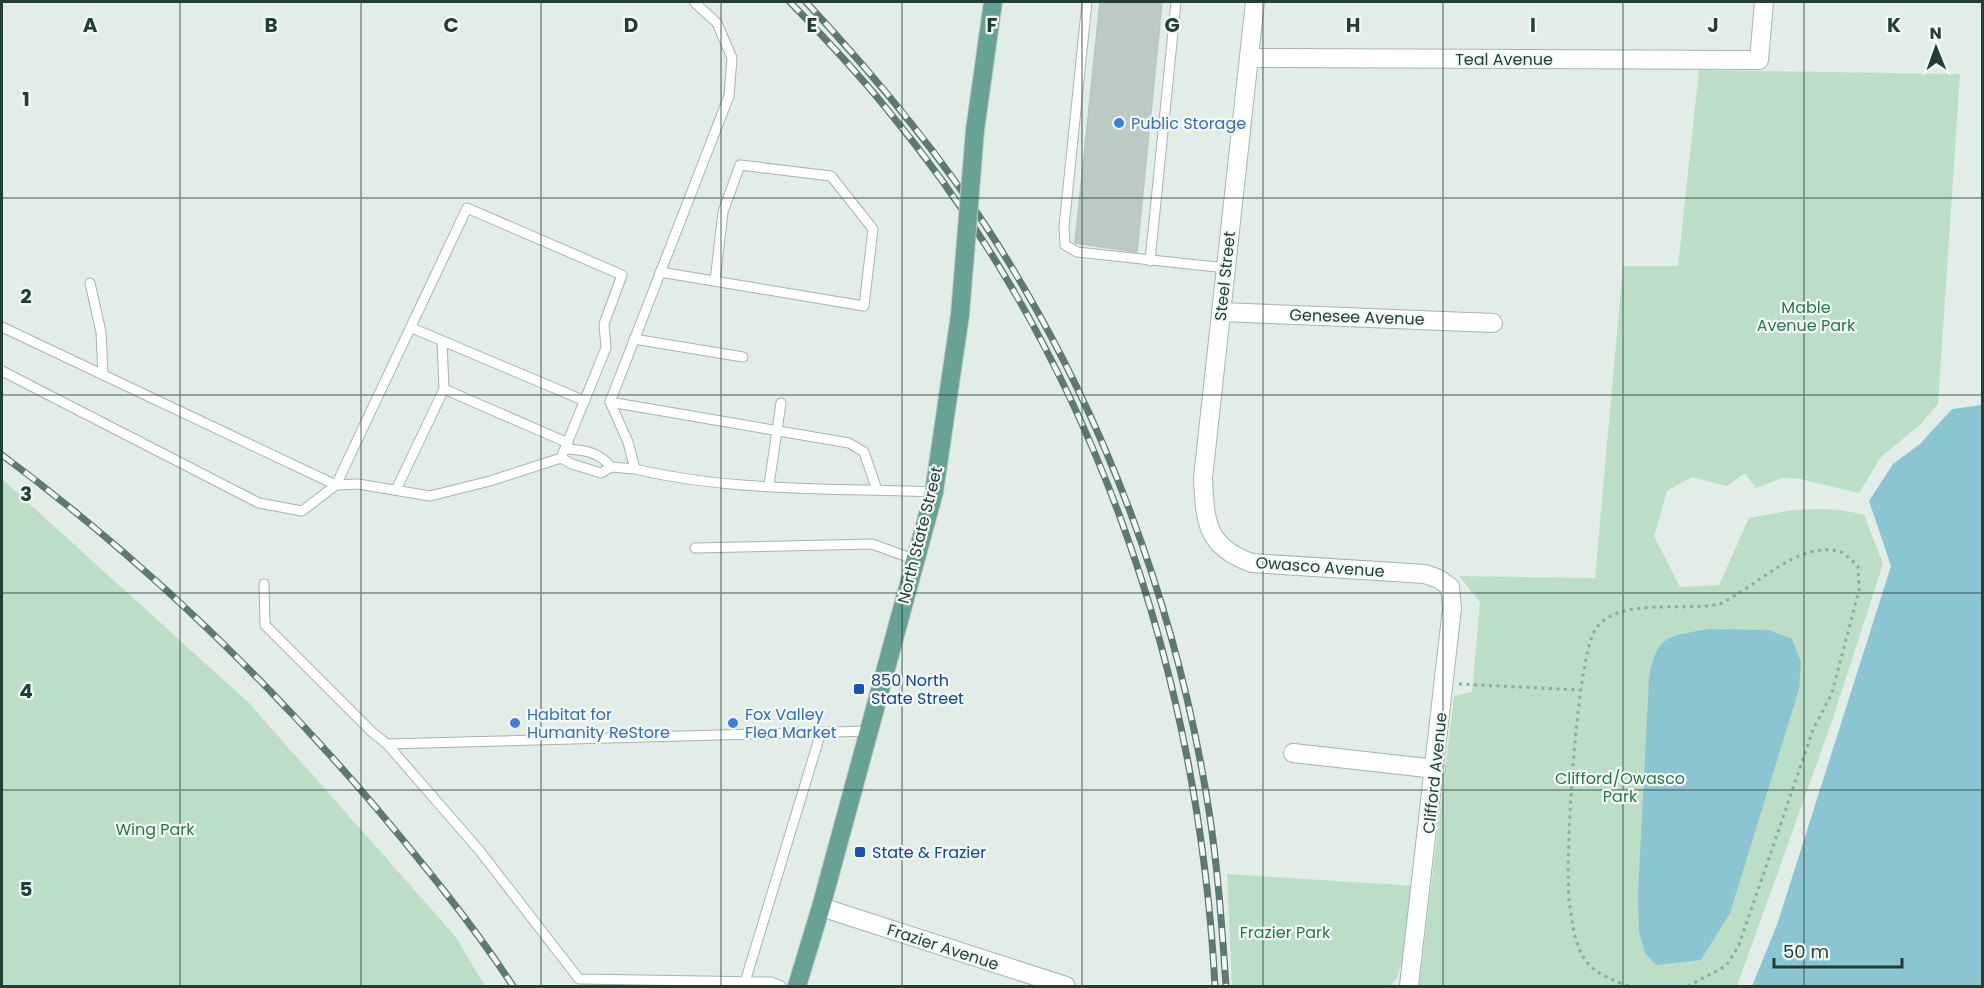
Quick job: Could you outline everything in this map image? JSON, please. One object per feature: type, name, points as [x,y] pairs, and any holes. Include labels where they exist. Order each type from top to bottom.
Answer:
[{"type":"main road","name":"North State Street","points":[[797,987],[934,492],[960,315],[975,130],[993,2]]},
{"type":"street","name":"Steel Street","points":[[1220,547],[1209,530],[1203,478],[1255,2]]},
{"type":"street","name":"Teal Avenue","points":[[1250,58],[1759,60],[1764,2]]},
{"type":"street","name":"Genesee Avenue","points":[[1221,312],[1493,323]]},
{"type":"street","name":"Owasco Avenue","points":[[1220,547],[1232,556],[1252,563],[1425,574]]},
{"type":"street","name":"Clifford Avenue","points":[[1409,987],[1436,769],[1453,598],[1450,587],[1439,579],[1425,574]]},
{"type":"street","points":[[1293,753],[1436,769]]},
{"type":"street","name":"Frazier Avenue","points":[[821,907],[1066,987]]},
{"type":"lane","points":[[635,470],[628,441],[610,402],[729,96],[732,58],[717,23],[694,2]]},
{"type":"lane","points":[[1087,2],[1064,227],[1065,245],[1077,252],[1226,268]]},
{"type":"lane","points":[[1150,261],[1176,2]]},
{"type":"lane","points":[[660,272],[864,306],[873,229],[831,176],[740,165],[723,212],[715,281]]},
{"type":"lane","points":[[2,371],[259,503],[302,511],[336,485],[467,208],[622,275],[604,324],[606,348],[565,450]]},
{"type":"lane","points":[[90,283],[101,332],[103,375]]},
{"type":"lane","points":[[2,327],[336,485],[358,484],[430,496],[490,481],[565,450],[584,450],[603,457],[611,467]]},
{"type":"lane","points":[[412,328],[585,401]]},
{"type":"lane","points":[[634,339],[743,357]]},
{"type":"lane","points":[[396,490],[444,389],[442,341]]},
{"type":"lane","points":[[444,389],[565,450],[572,464],[601,473],[611,467],[680,480],[934,492]]},
{"type":"lane","points":[[610,402],[849,443],[864,452],[877,490]]},
{"type":"lane","points":[[769,486],[781,404]]},
{"type":"lane","points":[[695,548],[872,544],[916,560]]},
{"type":"lane","points":[[264,584],[266,625],[387,744],[479,850],[579,980],[771,982],[782,987]]},
{"type":"lane","points":[[387,744],[869,731]]},
{"type":"lane","points":[[745,982],[821,732]]},
{"type":"path","points":[[1628,987],[1586,963],[1576,937],[1569,899],[1569,840],[1580,690],[1589,646],[1595,630],[1608,616],[1625,611],[1720,604],[1792,560],[1815,549],[1843,552],[1858,567],[1859,590],[1832,693],[1813,730],[1739,945],[1726,966],[1688,987]]},
{"type":"path","points":[[1444,684],[1580,690]]},
{"type":"green space","name":"Clifford/Owasco Park","points":[[1699,70],[1960,74],[1938,404],[1920,425],[1881,457],[1859,493],[1800,479],[1782,478],[1756,488],[1745,473],[1727,486],[1692,477],[1667,491],[1654,536],[1680,587],[1719,585],[1749,518],[1792,511],[1821,509],[1864,515],[1883,564],[1831,724],[1737,986],[1419,986],[1454,696],[1472,692],[1480,602],[1459,576],[1595,578],[1623,266],[1678,266]]},
{"type":"green space","name":"Wing Park","points":[[2,479],[249,703],[455,936],[485,986],[2,986]]},
{"type":"green space","name":"Frazier Park","points":[[1227,874],[1416,886],[1407,967],[1400,967],[1398,976],[1390,986],[1232,986]]},
{"type":"water","points":[[1982,405],[1982,986],[1752,986],[1777,925],[1891,566],[1869,501],[1893,464],[1920,444],[1952,409]]},
{"type":"water","points":[[1708,629],[1769,630],[1792,639],[1801,662],[1799,689],[1730,913],[1701,960],[1656,965],[1645,953],[1639,932],[1638,893],[1649,679],[1656,653],[1666,640],[1673,636]]},
{"type":"building","name":"Public Storage","points":[[1100,2],[1162,2],[1137,252],[1075,243]]},
{"type":"railway","points":[[790,2],[875,94],[959,204],[1022,305],[1076,411],[1121,521],[1158,634],[1185,749],[1204,867],[1215,986]]},
{"type":"railway","points":[[806,2],[903,114],[949,172],[991,234],[1031,300],[1068,369],[1101,439],[1130,511],[1155,585],[1177,659],[1195,735],[1215,855],[1226,986]]},
{"type":"railway","points":[[2,455],[150,575],[197,618],[287,708],[409,847],[463,915],[513,986]]},
{"type":"place","name":"Public Storage","points":[[1119,123]]},
{"type":"place","name":"850 North State Street","points":[[859,689]]},
{"type":"place","name":"Habitat for Humanity ReStore","points":[[515,723]]},
{"type":"place","name":"Fox Valley Flea Market","points":[[733,723]]},
{"type":"place","name":"State & Frazier","points":[[860,852]]},
{"type":"park label","name":"Mable Avenue Park","points":[[1806,316]]}]
